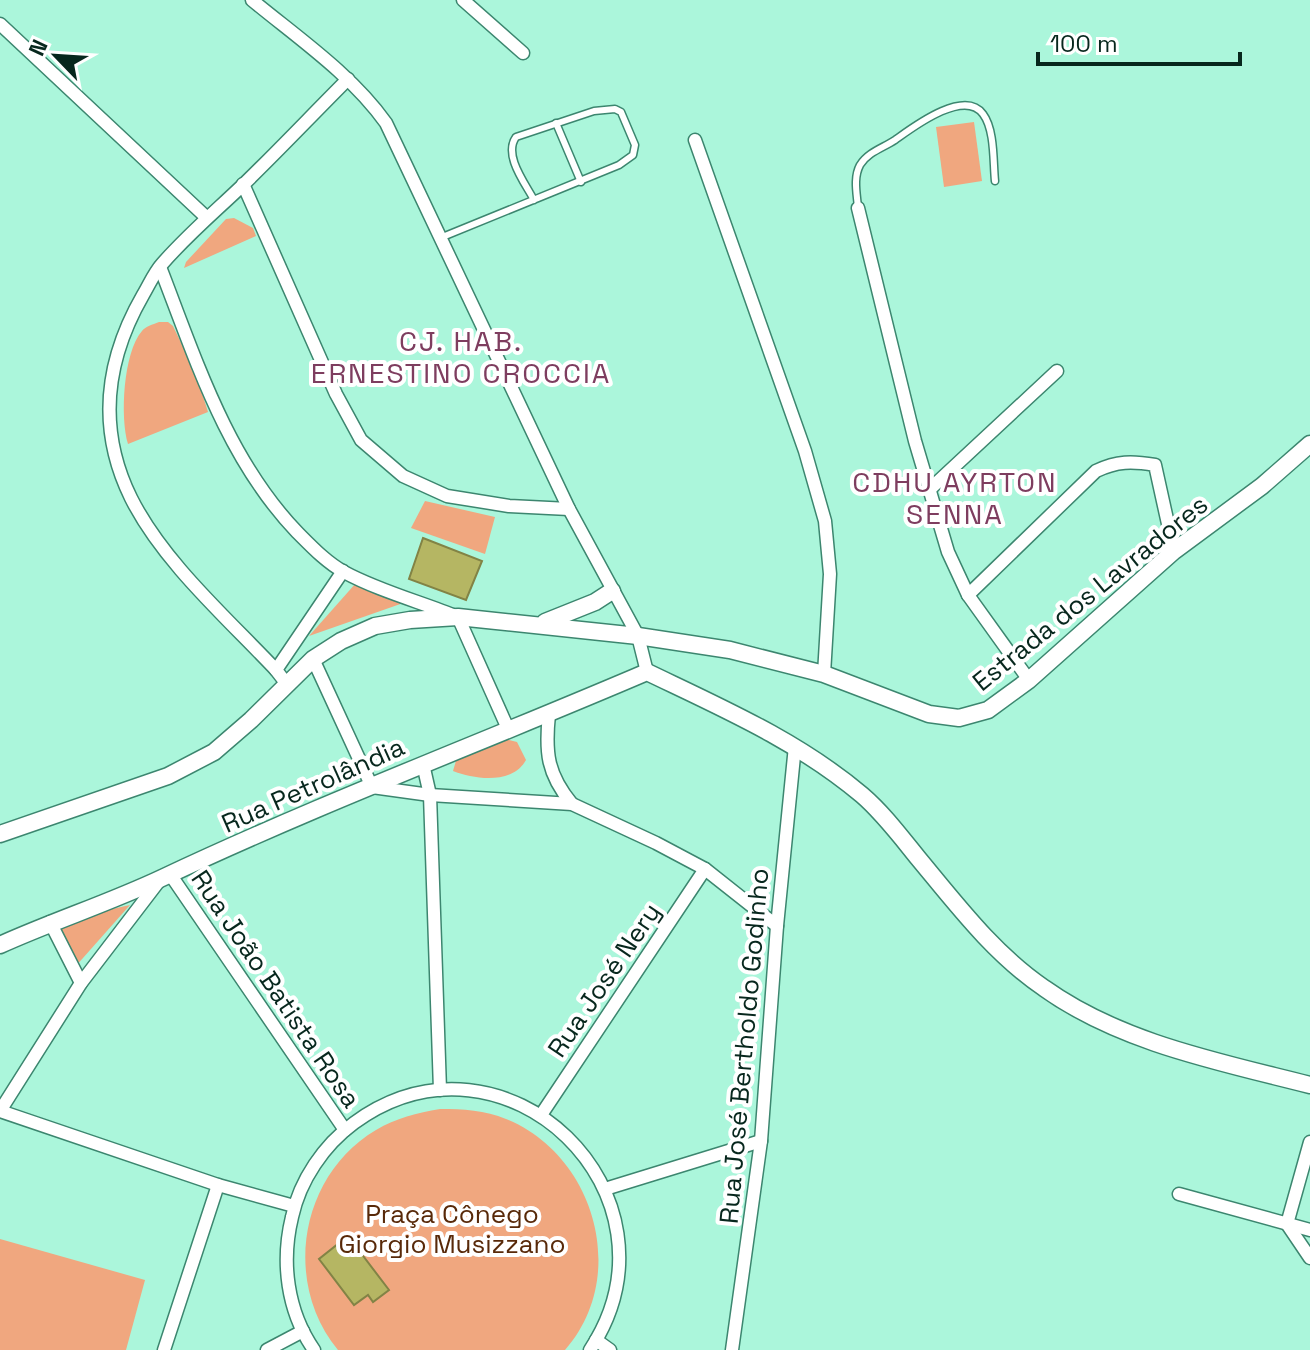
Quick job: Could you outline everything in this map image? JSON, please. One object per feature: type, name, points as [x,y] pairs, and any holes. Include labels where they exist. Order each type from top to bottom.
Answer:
[{"type":"street","points":[[252,0],[348,79],[386,123],[569,509],[638,636],[647,672],[795,746],[863,796],[996,949],[1045,989],[1113,1026],[1206,1059],[1310,1085]]},
{"type":"street","points":[[463,0],[523,53]]},
{"type":"street","points":[[0,24],[206,217]]},
{"type":"street","points":[[343,571],[281,676],[164,550],[132,500],[114,459],[108,425],[112,372],[127,323],[160,267],[206,217],[348,79]]},
{"type":"street","points":[[695,140],[805,451],[825,521],[830,574],[824,674]]},
{"type":"street","points":[[243,184],[336,394],[361,440],[403,476],[447,496],[509,506],[569,509]]},
{"type":"street","points":[[858,208],[929,490],[948,552],[968,595],[1029,680]]},
{"type":"street","points":[[160,267],[203,378],[237,451],[272,506],[311,546],[343,571],[458,617],[509,731]]},
{"type":"street","points":[[929,490],[1057,371]]},
{"type":"street","name":"Estrada dos Lavradores","points":[[0,834],[168,776],[214,752],[251,720],[281,676],[341,641],[375,626],[410,620],[458,617],[538,624],[730,650],[824,674],[929,714],[959,718],[988,710],[1029,680],[1174,551],[1262,486],[1310,444]]},
{"type":"street","points":[[968,595],[1096,471],[1116,462],[1155,465],[1174,551]]},
{"type":"street","points":[[538,624],[569,614],[612,591]]},
{"type":"street","points":[[313,659],[372,787],[430,795],[572,804],[705,869],[777,926]]},
{"type":"street","name":"Rua Petrolândia","points":[[0,945],[647,672]]},
{"type":"street","points":[[549,714],[550,770],[572,804]]},
{"type":"street","name":"Rua José Bertholdo Godinho","points":[[732,1350],[761,1141],[777,926],[795,746]]},
{"type":"street","points":[[423,764],[430,795],[440,1090]]},
{"type":"street","name":"Rua José Nery","points":[[541,1115],[705,869]]},
{"type":"street","points":[[165,876],[81,983],[0,1111],[218,1185],[294,1206]]},
{"type":"street","name":"Rua João Batista Rosa","points":[[165,876],[345,1130]]},
{"type":"street","points":[[50,922],[81,983]]},
{"type":"street","points":[[314,1350],[303,1331],[290,1295],[286,1265],[287,1235],[306,1177],[323,1152],[345,1130],[389,1102],[414,1094],[461,1090],[502,1097],[541,1115],[579,1147],[605,1189],[617,1232],[618,1266],[613,1299],[593,1345],[610,1350]]},
{"type":"street","points":[[605,1189],[761,1141]]},
{"type":"street","points":[[1310,1142],[1287,1224],[1310,1258]]},
{"type":"street","points":[[164,1350],[218,1185]]},
{"type":"street","points":[[1179,1194],[1310,1230]]},
{"type":"street","points":[[267,1350],[303,1331]]},
{"type":"lane","points":[[858,208],[856,174],[862,162],[914,125],[949,107],[974,107],[983,114],[989,131],[995,181]]},
{"type":"lane","points":[[440,238],[581,182],[627,162],[633,155],[635,145],[621,112],[615,109],[594,111],[524,133],[511,143],[511,153],[534,200]]},
{"type":"lane","points":[[556,123],[581,182]]},
{"type":"green space","points":[[974,122],[982,181],[944,187],[936,127]]},
{"type":"green space","points":[[234,218],[253,228],[256,236],[184,268],[226,219]]},
{"type":"green space","points":[[159,322],[168,322],[173,326],[196,374],[208,412],[128,444],[124,403],[131,354],[142,331]]},
{"type":"green space","points":[[425,501],[495,517],[485,554],[411,528]]},
{"type":"green space","points":[[356,583],[409,601],[309,636]]},
{"type":"green space","points":[[505,739],[517,742],[526,760],[512,773],[483,778],[453,771],[458,754]]},
{"type":"green space","points":[[130,905],[75,967],[54,922]]},
{"type":"green space","name":"Praça Cônego Giorgio Musizzano","points":[[440,1109],[490,1114],[537,1136],[562,1160],[581,1188],[593,1220],[598,1254],[596,1288],[585,1320],[565,1350],[338,1350],[320,1323],[310,1293],[305,1262],[308,1231],[316,1201],[330,1174],[350,1150],[376,1130],[407,1116]]},
{"type":"green space","points":[[0,1239],[145,1280],[126,1350],[0,1350]]},
{"type":"building","points":[[423,538],[482,561],[466,600],[409,579]]},
{"type":"building","points":[[348,1236],[389,1290],[373,1302],[368,1295],[354,1305],[319,1259]]},
{"type":"district","name":"CJ. HAB. ERNESTINO CROCCIA","points":[[461,357]]},
{"type":"district","name":"CDHU AYRTON SENNA","points":[[955,498]]}]
